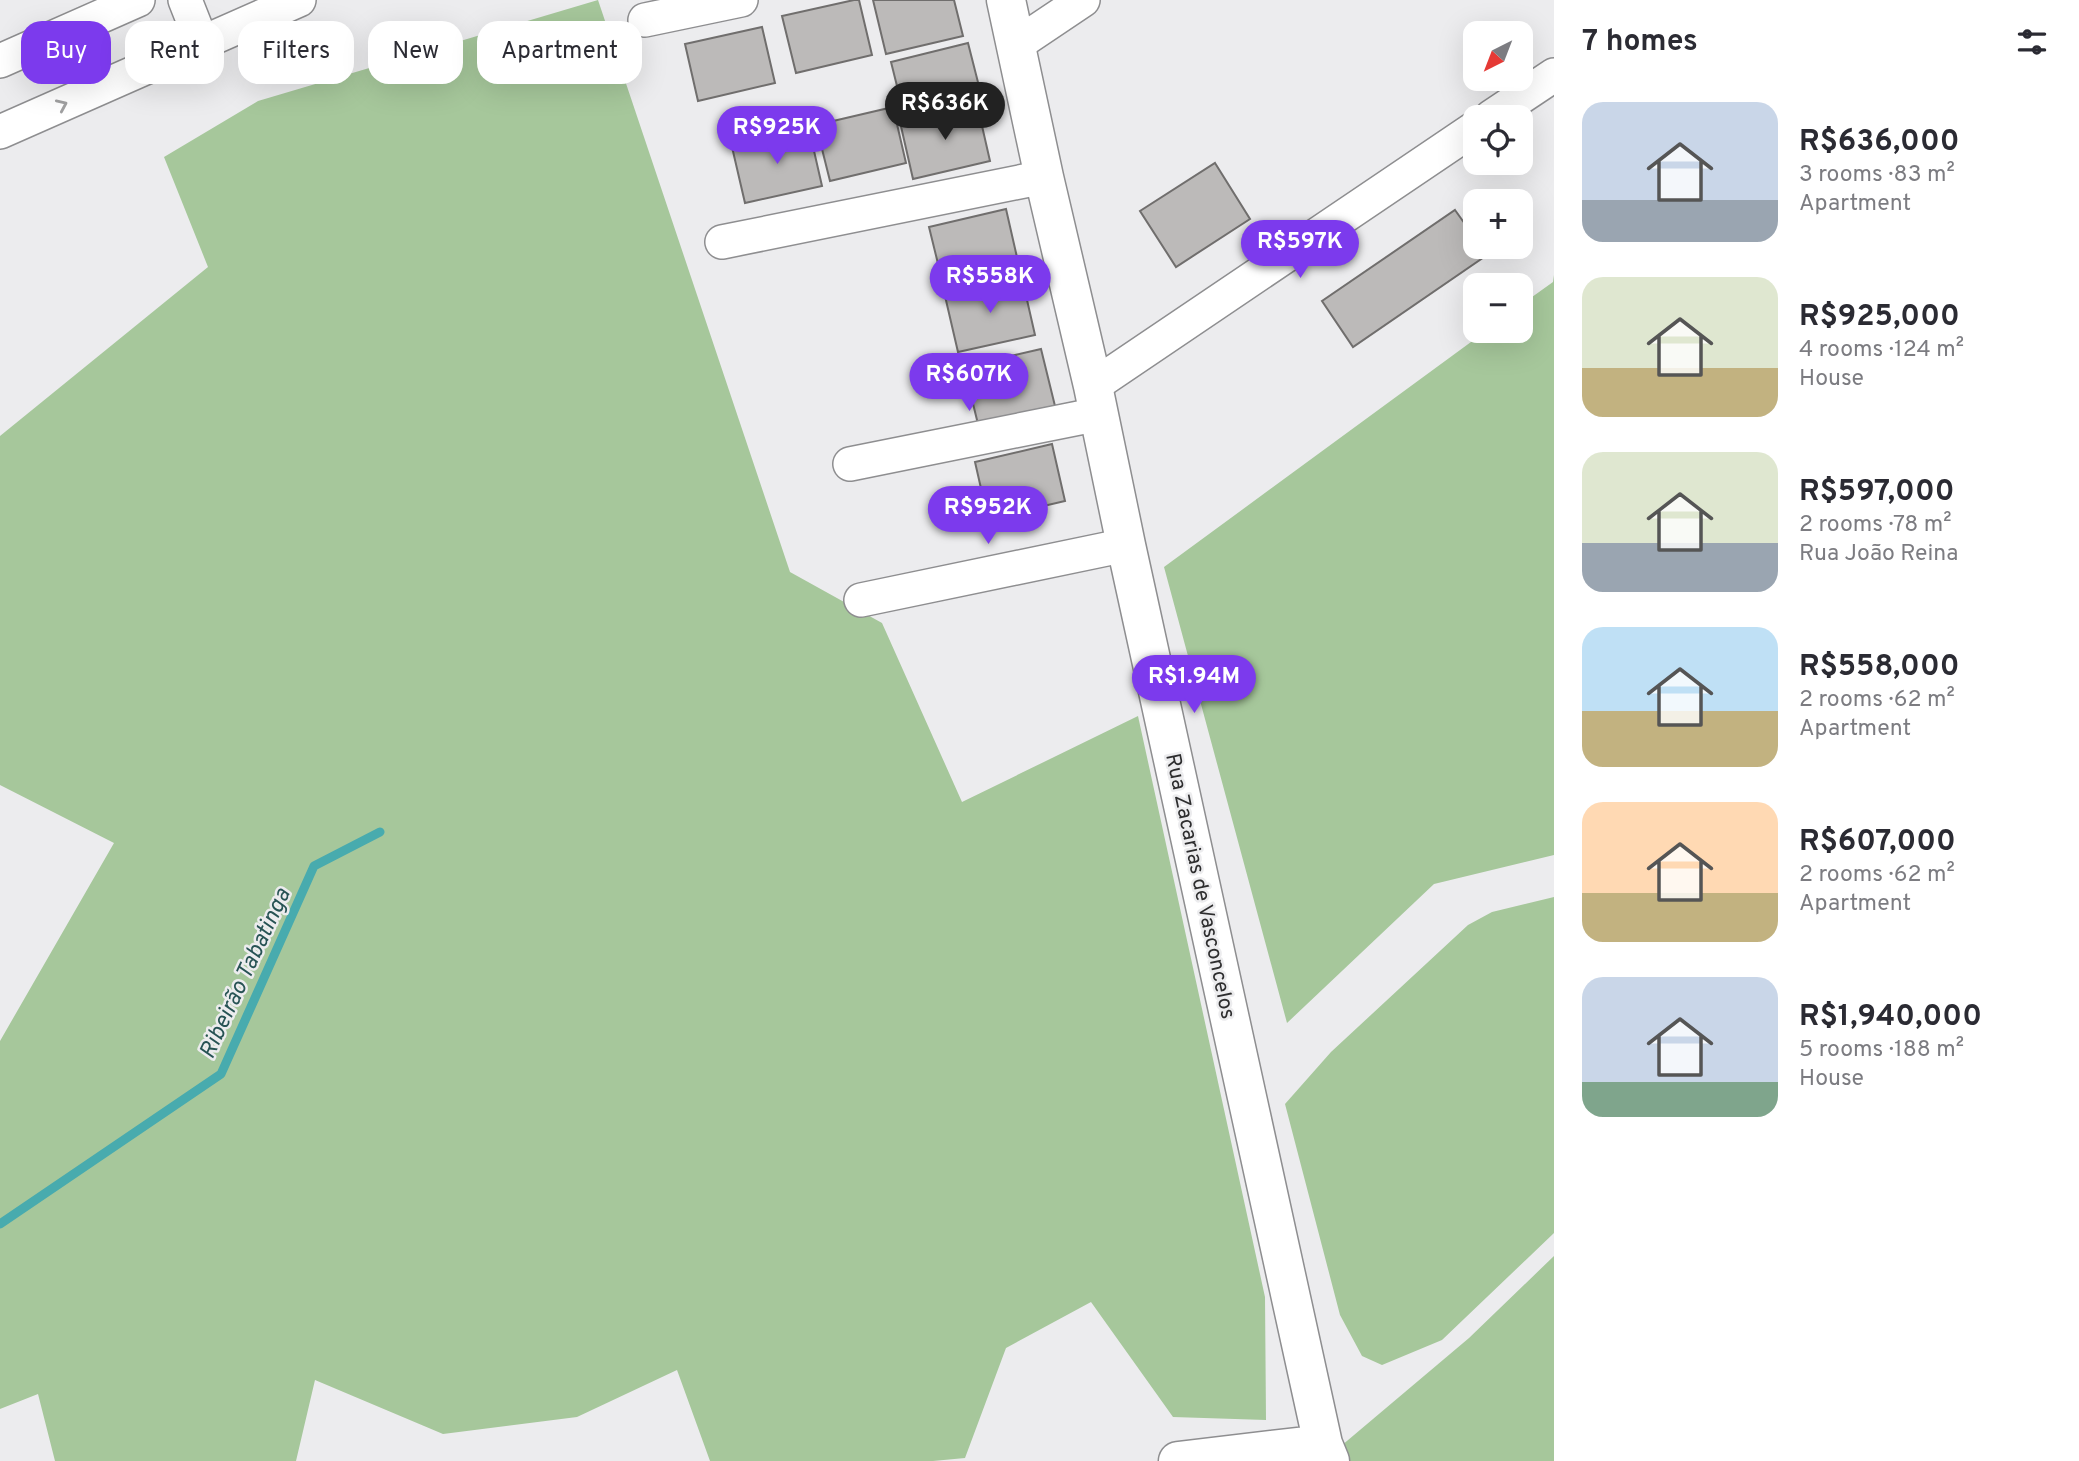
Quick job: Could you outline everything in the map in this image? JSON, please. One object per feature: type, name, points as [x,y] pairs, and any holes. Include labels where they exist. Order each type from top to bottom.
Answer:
[{"type":"street","points":[[0,61],[138,0]]},
{"type":"street","points":[[185,0],[193,21]]},
{"type":"street","points":[[224,33],[299,0]]},
{"type":"street","points":[[645,20],[741,0]]},
{"type":"street","name":"Rua Zacarias de Vasconcelos","points":[[1006,0],[1327,1452]]},
{"type":"street","points":[[1016,45],[1083,0]]},
{"type":"street","points":[[1509,105],[1554,75]]},
{"type":"street","points":[[0,132],[125,77]]},
{"type":"street","points":[[850,464],[1096,400],[1463,137]]},
{"type":"street","points":[[722,242],[1044,177]]},
{"type":"street","points":[[861,600],[1126,545]]},
{"type":"street","points":[[1178,1461],[1327,1452]]},
{"type":"green space","points":[[598,0],[605,21],[527,21]]},
{"type":"green space","points":[[477,36],[477,84],[626,84],[790,572],[882,623],[962,802],[1138,716],[1265,1297],[1266,1420],[1173,1417],[1091,1302],[1006,1348],[965,1458],[933,1461],[710,1461],[677,1370],[577,1417],[443,1434],[315,1380],[296,1461],[55,1461],[38,1394],[0,1409],[0,1041],[114,843],[0,785],[0,436],[208,267],[164,157],[258,101],[315,84],[354,84],[354,72],[368,68],[368,84],[463,84],[463,40]]},
{"type":"green space","points":[[1554,275],[1554,855],[1434,884],[1287,1023],[1164,567],[1470,343],[1533,343],[1533,296],[1553,282]]},
{"type":"green space","points":[[1554,897],[1554,1233],[1442,1340],[1382,1365],[1362,1356],[1340,1315],[1285,1104],[1331,1052],[1468,925],[1492,912]]},
{"type":"green space","points":[[1554,1256],[1554,1461],[1345,1461],[1341,1446],[1469,1338]]},
{"type":"building","points":[[859,0],[872,55],[796,73],[782,16]]},
{"type":"building","points":[[873,0],[954,0],[963,36],[886,54]]},
{"type":"building","points":[[762,27],[775,83],[698,101],[685,44]]},
{"type":"building","points":[[968,43],[982,98],[905,118],[891,62]]},
{"type":"building","points":[[977,104],[990,161],[913,179],[900,122]]},
{"type":"building","points":[[893,107],[906,163],[830,181],[816,125]]},
{"type":"building","points":[[809,129],[822,186],[745,203],[732,147]]},
{"type":"building","points":[[1215,163],[1250,219],[1176,267],[1140,211]]},
{"type":"building","points":[[1006,209],[1019,266],[943,284],[929,227]]},
{"type":"building","points":[[1455,210],[1463,221],[1463,259],[1481,259],[1353,347],[1322,301]]},
{"type":"building","points":[[1022,278],[1035,335],[958,352],[945,296]]},
{"type":"building","points":[[1041,349],[1055,406],[978,424],[964,367]]},
{"type":"building","points":[[1052,444],[1065,501],[988,519],[975,462]]},
{"type":"waterway","name":"Ribeirão Tabatinga","points":[[0,1224],[221,1074],[314,866],[380,832]]}]
